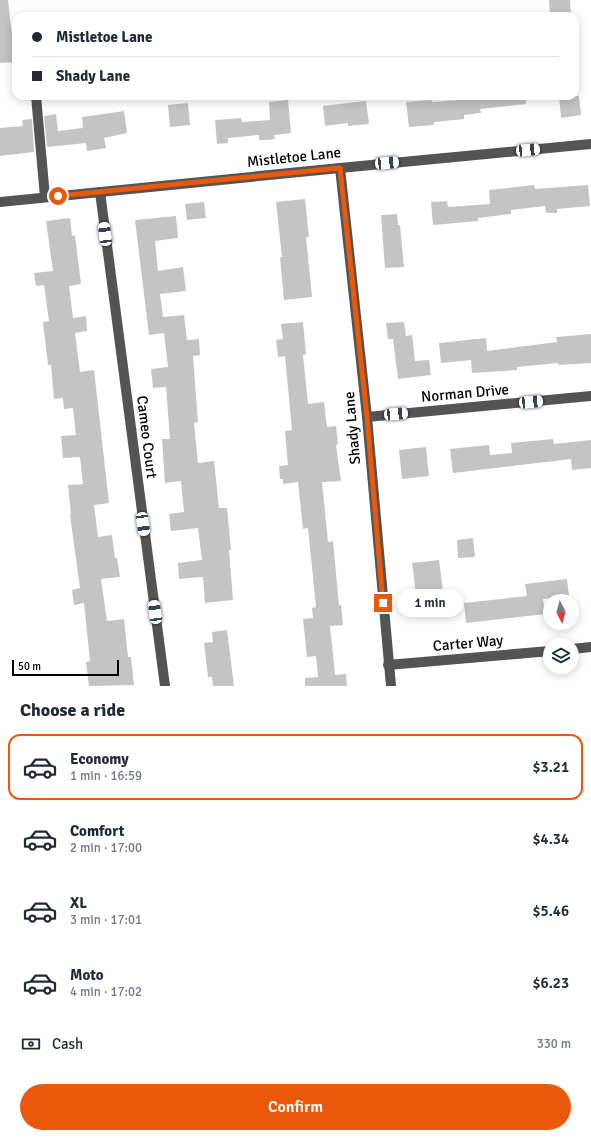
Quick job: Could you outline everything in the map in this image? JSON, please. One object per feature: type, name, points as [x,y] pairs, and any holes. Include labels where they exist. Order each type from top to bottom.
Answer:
[{"type":"street","points":[[36,100],[45,197]]},
{"type":"street","name":"Mistletoe Lane","points":[[0,202],[591,144]]},
{"type":"street","name":"Shady Lane","points":[[340,168],[367,417],[390,686]]},
{"type":"street","name":"Cameo Court","points":[[100,192],[165,686]]},
{"type":"street","name":"Norman Drive","points":[[367,417],[591,396]]},
{"type":"street","points":[[579,648],[591,647]]},
{"type":"street","name":"Carter Way","points":[[388,666],[543,652]]},
{"type":"building","points":[[0,0],[8,0],[12,35],[12,62],[0,63]]},
{"type":"building","points":[[549,0],[570,0],[571,12],[550,12]]},
{"type":"building","points":[[579,96],[581,115],[561,118],[559,100],[579,100]]},
{"type":"building","points":[[288,100],[291,133],[274,135],[275,139],[267,140],[259,140],[259,135],[228,138],[228,143],[217,144],[215,120],[241,118],[242,122],[270,120],[269,102]]},
{"type":"building","points":[[432,100],[432,102],[460,100],[526,100],[526,104],[480,109],[481,113],[464,115],[464,119],[434,122],[434,125],[409,127],[406,102]]},
{"type":"building","points":[[366,101],[369,124],[348,126],[348,123],[325,126],[323,106]]},
{"type":"building","points":[[188,103],[190,125],[170,127],[168,105]]},
{"type":"building","points":[[124,111],[127,133],[104,138],[106,148],[87,151],[86,143],[47,147],[44,116],[56,114],[58,131],[83,128],[82,117]]},
{"type":"building","points":[[32,119],[34,152],[0,156],[0,128],[23,126],[22,120]]},
{"type":"building","points":[[534,185],[535,189],[588,185],[590,206],[557,209],[557,213],[546,213],[545,206],[511,210],[511,214],[478,218],[478,221],[433,225],[431,202],[447,201],[448,207],[490,204],[489,190]]},
{"type":"building","points":[[305,199],[309,237],[306,237],[312,297],[284,300],[280,257],[282,257],[276,202]]},
{"type":"building","points":[[204,202],[206,218],[187,220],[185,204]]},
{"type":"building","points":[[397,214],[398,225],[400,225],[404,267],[385,268],[381,215]]},
{"type":"building","points":[[176,216],[178,238],[155,241],[158,271],[183,267],[186,291],[160,294],[163,317],[184,315],[187,340],[199,339],[200,355],[193,356],[198,422],[194,423],[198,463],[214,461],[219,508],[227,508],[231,550],[229,550],[233,600],[205,603],[203,577],[179,579],[178,563],[202,560],[198,528],[171,531],[169,514],[184,512],[181,481],[165,483],[162,439],[170,439],[166,387],[153,388],[151,369],[168,367],[164,333],[149,335],[135,220]]},
{"type":"building","points":[[70,218],[72,236],[75,235],[81,284],[69,286],[73,318],[86,316],[87,331],[75,333],[80,372],[94,370],[109,503],[94,505],[98,537],[112,535],[115,558],[117,558],[120,577],[101,579],[107,621],[124,619],[128,657],[131,657],[134,685],[89,686],[86,662],[90,661],[84,603],[74,605],[72,590],[80,588],[70,515],[68,485],[83,484],[80,457],[63,458],[61,436],[76,435],[73,408],[64,409],[63,398],[54,399],[51,365],[48,365],[43,322],[49,321],[44,285],[36,286],[34,273],[53,271],[46,221]]},
{"type":"building","points":[[303,322],[306,354],[303,355],[308,404],[324,402],[327,427],[336,426],[338,444],[336,445],[341,481],[322,482],[328,542],[333,541],[339,605],[341,605],[343,625],[330,626],[335,675],[346,674],[347,686],[305,686],[305,678],[318,677],[316,656],[307,657],[303,619],[313,618],[312,608],[316,607],[308,528],[303,529],[298,482],[283,484],[283,479],[280,479],[279,466],[288,465],[285,431],[292,430],[285,356],[278,357],[276,340],[283,339],[281,324]]},
{"type":"building","points":[[404,322],[406,336],[412,335],[415,361],[429,360],[431,375],[398,379],[393,339],[388,339],[386,323]]},
{"type":"building","points":[[591,334],[591,363],[559,365],[558,363],[517,367],[517,370],[472,373],[471,360],[441,363],[439,343],[486,338],[487,351],[557,342],[556,337]]},
{"type":"building","points":[[553,439],[554,444],[591,440],[591,468],[572,470],[571,459],[453,473],[450,449],[489,445],[490,455],[512,453],[511,443]]},
{"type":"building","points":[[426,447],[429,476],[402,479],[399,450]]},
{"type":"building","points":[[473,538],[475,557],[458,558],[457,540]]},
{"type":"building","points":[[439,560],[445,607],[418,610],[412,563]]},
{"type":"building","points":[[567,579],[569,594],[543,594],[543,614],[466,623],[464,603],[527,596],[525,584]]},
{"type":"building","points":[[227,630],[234,686],[213,686],[212,677],[208,677],[204,643],[213,642],[212,632]]},
{"type":"route","points":[[58,196],[340,168],[367,417],[383,603]]}]
